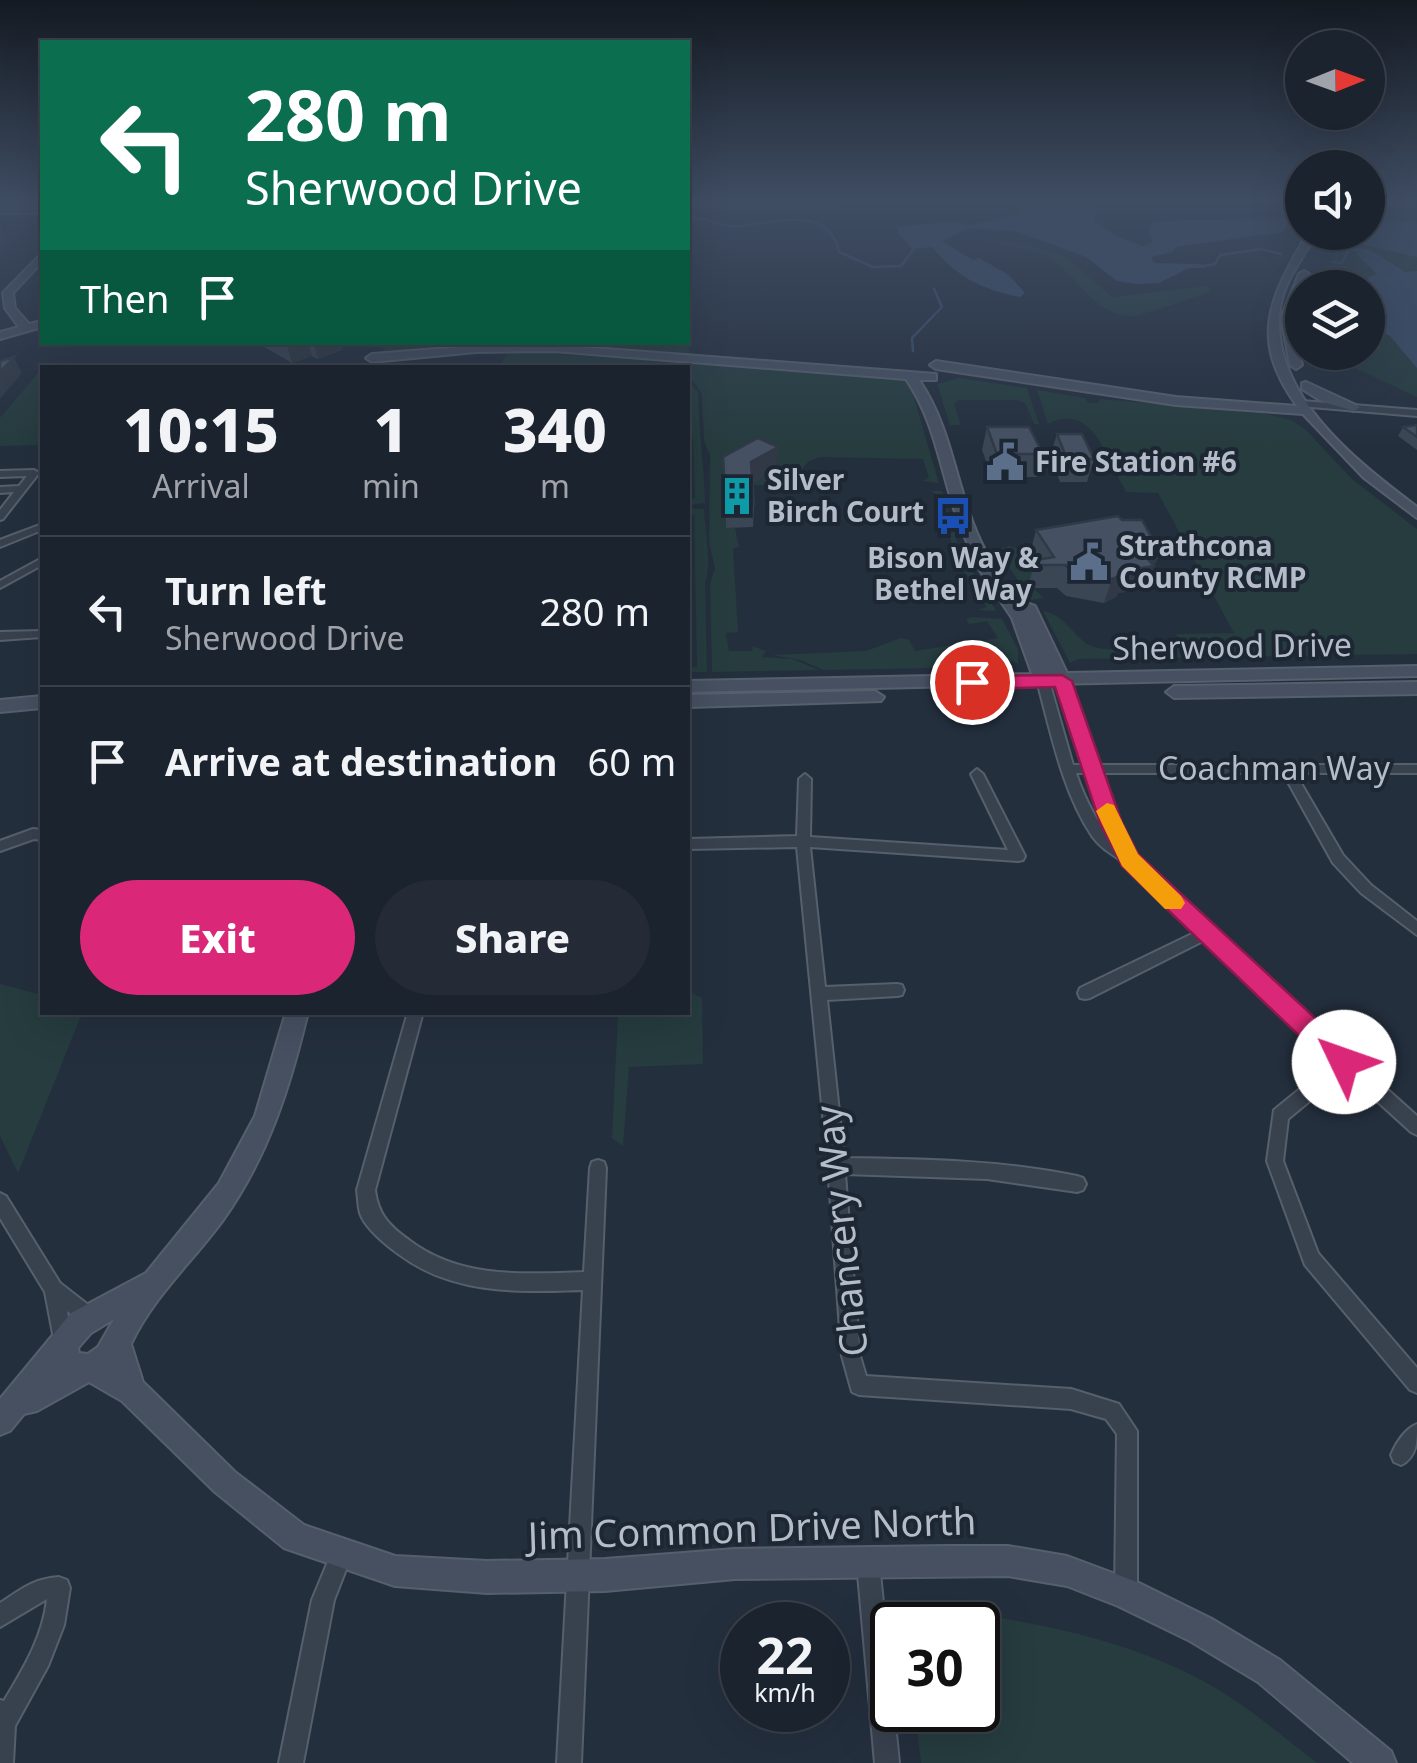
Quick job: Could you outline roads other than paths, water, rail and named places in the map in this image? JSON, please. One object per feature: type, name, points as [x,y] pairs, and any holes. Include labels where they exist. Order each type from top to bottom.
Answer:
[{"type":"main road","points":[[19,281],[8,294],[10,308],[26,328]]},
{"type":"main road","points":[[1288,281],[1274,308],[1275,344],[1287,375],[1312,407],[1417,498]]},
{"type":"main road","points":[[1300,281],[1287,318],[1292,355],[1312,407],[1325,432],[1354,462],[1417,514]]},
{"type":"main road","points":[[0,336],[40,324]]},
{"type":"main road","points":[[372,363],[438,351],[533,348],[778,367],[969,372],[1118,394],[1312,407]]},
{"type":"main road","points":[[920,369],[966,526],[980,552],[977,556],[1020,618],[1055,687]]},
{"type":"main road","points":[[1264,404],[1280,400],[1287,375]]},
{"type":"main road","points":[[1306,386],[1355,410],[1342,421]]},
{"type":"main road","points":[[1264,404],[1325,432]]},
{"type":"main road","name":"Sherwood Drive","points":[[690,701],[1417,671]]},
{"type":"main road","name":"Sherwood Drive","points":[[690,686],[1417,688]]},
{"type":"main road","points":[[0,698],[40,700]]},
{"type":"main road","points":[[0,706],[40,700]]},
{"type":"main road","points":[[0,715],[40,714]]},
{"type":"main road","points":[[4,1417],[87,1369],[118,1340],[134,1308],[190,1244],[251,1153],[274,1100],[296,1015]]},
{"type":"main road","points":[[4,1417],[66,1342],[93,1316],[160,1277]]},
{"type":"main road","points":[[93,1316],[111,1317],[118,1340]]},
{"type":"main road","name":"Jim Common Drive North","points":[[118,1340],[132,1391]]},
{"type":"main road","points":[[66,1342],[69,1364],[87,1369]]},
{"type":"main road","name":"Jim Common Drive North","points":[[87,1369],[132,1391],[225,1482],[295,1537],[395,1571],[487,1577],[735,1564],[1008,1561],[1067,1571],[1126,1593],[1270,1671],[1379,1763]]},
{"type":"street","points":[[1312,407],[1417,415]]},
{"type":"street","points":[[0,474],[34,473],[0,517]]},
{"type":"street","points":[[0,490],[22,490]]},
{"type":"street","points":[[3,538],[40,529]]},
{"type":"street","points":[[0,585],[40,561]]},
{"type":"street","points":[[0,636],[40,634]]},
{"type":"street","points":[[1055,687],[1070,769],[1096,832],[1119,857],[1130,860]]},
{"type":"street","points":[[1055,687],[1130,860],[1205,934],[1417,1127]]},
{"type":"street","name":"Coachman Way","points":[[1070,769],[1417,769]]},
{"type":"street","points":[[1287,770],[1338,860],[1366,889],[1417,929]]},
{"type":"street","points":[[690,844],[803,843],[1018,856],[977,774]]},
{"type":"street","name":"Chancery Way","points":[[805,779],[803,843],[851,1356],[858,1386],[1026,1394],[1071,1399],[1112,1412],[1127,1430],[1126,1593]]},
{"type":"street","points":[[0,846],[40,836]]},
{"type":"street","points":[[1086,992],[1205,934]]},
{"type":"street","points":[[818,994],[898,990]]},
{"type":"street","points":[[415,1015],[366,1190],[370,1214],[424,1262],[478,1283],[594,1281]]},
{"type":"street","points":[[1344,1062],[1280,1115],[1275,1162],[1311,1259],[1417,1384]]},
{"type":"street","points":[[836,1166],[960,1168],[1042,1176],[1077,1184]]},
{"type":"street","points":[[569,1763],[598,1168]]},
{"type":"street","points":[[0,1202],[54,1289],[66,1342]]},
{"type":"street","points":[[54,1289],[93,1316]]},
{"type":"street","points":[[1401,1455],[1417,1434]]},
{"type":"street","points":[[291,1763],[323,1600],[341,1554]]},
{"type":"street","points":[[868,1562],[888,1763]]},
{"type":"street","points":[[0,1616],[42,1589],[59,1588],[59,1611],[47,1649],[2,1717],[1,1763]]},
{"type":"water","points":[[972,281],[1015,281],[1025,293],[1020,297]]},
{"type":"water","points":[[1119,281],[1162,281],[1136,284]]},
{"type":"water","points":[[1385,281],[1417,281],[1417,368],[1385,334]]},
{"type":"waterway","points":[[913,351],[912,338],[942,307],[934,289]]},
{"type":"place","name":"Fire Station #6","points":[[1005,462]]},
{"type":"place","name":"Silver Birch Court","points":[[737,496]]},
{"type":"place","name":"Bison Way & Bethel Way","points":[[953,516]]},
{"type":"place","name":"Strathcona County RCMP","points":[[1089,562]]}]
